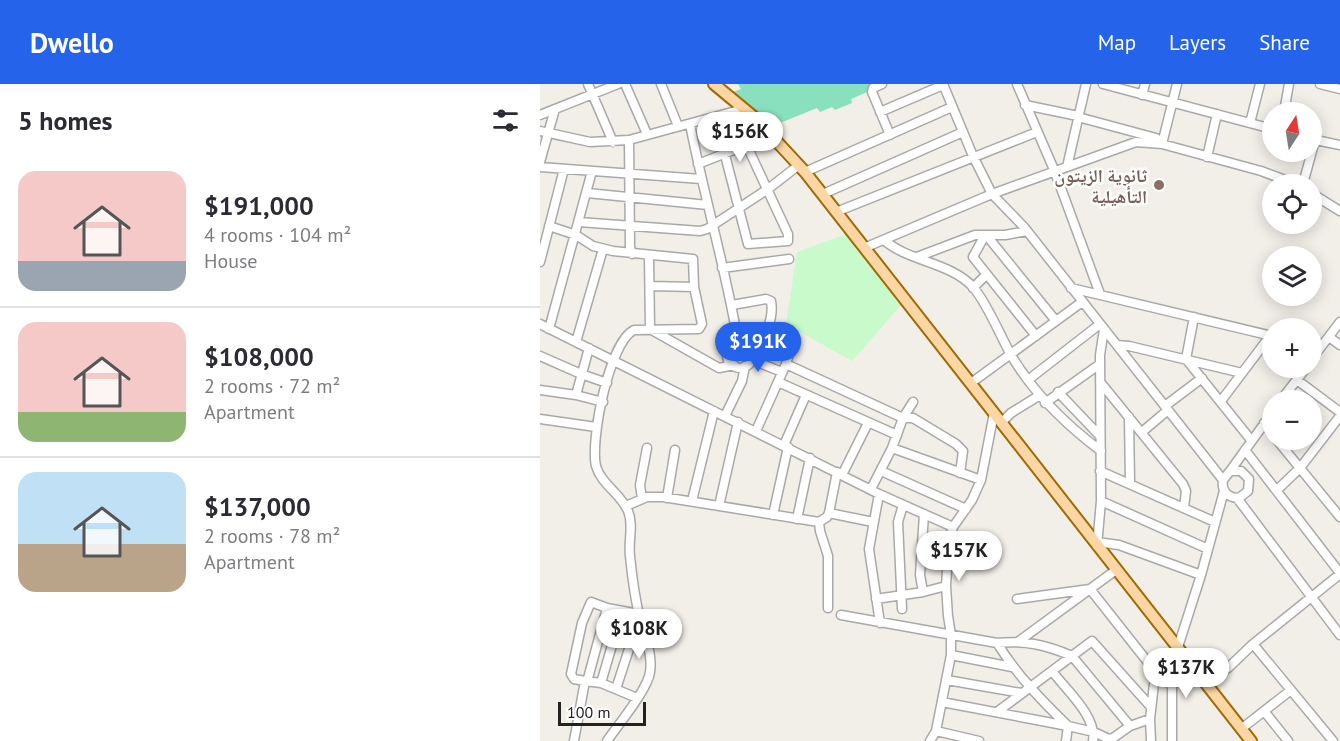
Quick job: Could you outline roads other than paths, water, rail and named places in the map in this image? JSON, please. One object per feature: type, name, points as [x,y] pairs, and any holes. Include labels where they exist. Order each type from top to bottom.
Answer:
[{"type":"main road","points":[[714,84],[772,135],[823,194],[1251,741]]},
{"type":"street","points":[[588,84],[613,142]]},
{"type":"street","points":[[540,115],[618,84]]},
{"type":"street","points":[[625,84],[647,134]]},
{"type":"street","points":[[661,84],[678,126]]},
{"type":"street","points":[[882,84],[873,88],[872,92],[890,135]]},
{"type":"street","points":[[880,112],[943,84],[973,156],[992,194],[1028,231],[1223,480],[1224,491],[1178,647],[1154,684],[1150,718],[1151,741]]},
{"type":"street","points":[[1017,84],[1055,172],[1100,294]]},
{"type":"street","points":[[1067,167],[1086,84]]},
{"type":"street","points":[[1103,84],[1262,126]]},
{"type":"street","points":[[1142,95],[1145,84]]},
{"type":"street","points":[[1162,142],[1177,84]]},
{"type":"street","points":[[1250,123],[1260,84]]},
{"type":"street","points":[[1285,102],[1287,84]]},
{"type":"street","points":[[1320,84],[1335,87]]},
{"type":"street","points":[[1025,105],[1078,117],[1269,174]]},
{"type":"street","points":[[579,222],[700,231],[713,226],[739,207],[802,169],[890,135],[952,107]]},
{"type":"street","points":[[540,162],[544,132],[555,109]]},
{"type":"street","points":[[544,132],[590,142],[613,142],[629,140],[743,109]]},
{"type":"street","points":[[1207,157],[1217,114]]},
{"type":"street","points":[[690,124],[732,305],[738,342]]},
{"type":"street","points":[[823,194],[963,132]]},
{"type":"street","points":[[836,212],[1037,132]]},
{"type":"street","points":[[698,164],[772,135]]},
{"type":"street","points":[[629,140],[630,247],[632,254]]},
{"type":"street","points":[[864,248],[992,194],[1136,142],[1162,142]]},
{"type":"street","points":[[1322,142],[1340,145]]},
{"type":"street","points":[[724,155],[748,244],[788,241],[788,234],[747,146]]},
{"type":"street","points":[[540,167],[701,179]]},
{"type":"street","points":[[540,262],[564,169]]},
{"type":"street","points":[[549,329],[592,171]]},
{"type":"street","points":[[587,193],[708,206]]},
{"type":"street","points":[[1322,200],[1340,211]]},
{"type":"street","points":[[549,226],[576,235],[603,249],[649,256],[693,259],[694,287],[701,327],[634,330],[627,334],[612,359],[596,427],[594,450],[596,467],[626,506],[630,519],[630,556],[640,618],[650,651],[651,669],[648,683],[607,741]]},
{"type":"street","points":[[917,257],[975,235],[1005,235],[1028,231]]},
{"type":"street","points":[[986,236],[974,257],[1036,336]]},
{"type":"street","points":[[986,236],[1056,321]]},
{"type":"street","points":[[884,240],[890,245],[943,268],[973,288],[1010,354],[1028,380],[1072,429],[1101,451]]},
{"type":"street","points":[[576,342],[603,249]]},
{"type":"street","points":[[649,256],[650,329]]},
{"type":"street","points":[[722,268],[789,259]]},
{"type":"street","points":[[973,288],[986,275]]},
{"type":"street","points":[[650,286],[694,287]]},
{"type":"street","points":[[1071,288],[1262,334]]},
{"type":"street","points":[[725,416],[742,381],[745,366],[767,329],[771,314],[771,300],[766,298],[732,305]]},
{"type":"street","points":[[971,383],[1082,302]]},
{"type":"street","points":[[1186,359],[1194,317]]},
{"type":"street","points":[[1322,342],[1329,337],[1340,322]]},
{"type":"street","points":[[540,324],[875,492],[953,527]]},
{"type":"street","points":[[1028,380],[1102,326]]},
{"type":"street","points":[[1102,326],[1101,501],[1097,544],[1119,545],[1201,575]]},
{"type":"street","points":[[650,329],[718,368],[745,366]]},
{"type":"street","points":[[1329,337],[1340,345]]},
{"type":"street","points":[[734,366],[729,360],[728,352],[731,346],[738,342],[747,344],[752,355],[903,418],[913,418],[962,449],[960,473]]},
{"type":"street","points":[[756,431],[793,342]]},
{"type":"street","points":[[1117,345],[1242,373]]},
{"type":"street","points":[[1221,401],[1262,347]]},
{"type":"street","points":[[576,395],[589,348]]},
{"type":"street","points":[[540,356],[607,383]]},
{"type":"street","points":[[1186,359],[1251,440]]},
{"type":"street","points":[[1001,423],[1011,413],[1058,392],[1100,364]]},
{"type":"street","points":[[1142,432],[1202,378]]},
{"type":"street","points":[[1277,490],[1300,468],[1340,414],[1297,380],[1289,390]]},
{"type":"street","points":[[778,382],[897,435]]},
{"type":"street","points":[[1100,383],[1183,484],[1186,491],[1184,508]]},
{"type":"street","points":[[540,390],[576,395],[603,402]]},
{"type":"street","points":[[838,408],[845,392]]},
{"type":"street","points":[[1058,392],[1100,436]]},
{"type":"street","points":[[773,515],[786,446],[807,395]]},
{"type":"street","points":[[880,623],[868,549],[875,492],[881,471],[903,418],[913,402]]},
{"type":"street","points":[[692,501],[714,411]]},
{"type":"street","points":[[930,741],[936,731],[951,655],[946,586],[947,547],[953,527],[966,509],[981,480],[994,413]]},
{"type":"street","points":[[1129,417],[1130,483]]},
{"type":"street","points":[[540,419],[596,427]]},
{"type":"street","points":[[719,506],[738,422]]},
{"type":"street","points":[[626,506],[653,496],[819,522],[827,518],[839,474],[868,423]]},
{"type":"street","points":[[1223,480],[1262,426]]},
{"type":"street","points":[[642,499],[639,485],[647,448]]},
{"type":"street","points":[[892,448],[981,480]]},
{"type":"street","points":[[667,498],[675,450]]},
{"type":"street","points":[[1206,683],[1228,668],[1253,644],[1340,573],[1245,450]]},
{"type":"street","points":[[1285,450],[1340,517]]},
{"type":"street","points":[[797,519],[810,458]]},
{"type":"street","points":[[881,471],[966,509]]},
{"type":"street","points":[[1100,471],[1215,522]]},
{"type":"street","points":[[1230,471],[1242,471],[1249,479],[1248,491],[1237,498]]},
{"type":"street","points":[[1224,491],[1237,498],[1340,635]]},
{"type":"street","points":[[1101,501],[1208,549]]},
{"type":"street","points":[[902,609],[898,522],[903,504]]},
{"type":"street","points":[[829,513],[873,522]]},
{"type":"street","points":[[923,592],[920,575],[924,514]]},
{"type":"street","points":[[819,522],[828,556],[828,608]]},
{"type":"street","points":[[1019,641],[1116,570]]},
{"type":"street","points":[[876,599],[946,586]]},
{"type":"street","points":[[1017,599],[1090,589]]},
{"type":"street","points":[[1090,589],[1172,687],[1172,741]]},
{"type":"street","points":[[637,698],[601,683],[574,678],[571,674],[582,623],[591,602],[640,618]]},
{"type":"street","points":[[574,741],[586,682],[607,608]]},
{"type":"street","points":[[601,683],[622,611]]},
{"type":"street","points":[[841,615],[998,643],[1019,641],[1072,656],[1130,726]]},
{"type":"street","points":[[616,688],[640,618]]},
{"type":"street","points":[[997,712],[1092,641],[1151,707]]},
{"type":"street","points":[[998,643],[1025,690],[1068,726]]},
{"type":"street","points":[[1253,644],[1333,741]]},
{"type":"street","points":[[951,655],[1012,667]]},
{"type":"street","points":[[1052,671],[1082,709],[1093,736]]},
{"type":"street","points":[[947,680],[1025,690]]},
{"type":"street","points":[[1241,729],[1292,690]]},
{"type":"street","points":[[942,702],[1068,726],[1093,736],[1109,739],[1130,726],[1150,718]]},
{"type":"street","points":[[1264,711],[1288,741]]},
{"type":"street","points":[[1066,741],[1068,726]]},
{"type":"street","points":[[936,731],[979,741]]},
{"type":"place","name":"ثانوية الزيتون التأهيلية","points":[[1159,185]]}]
